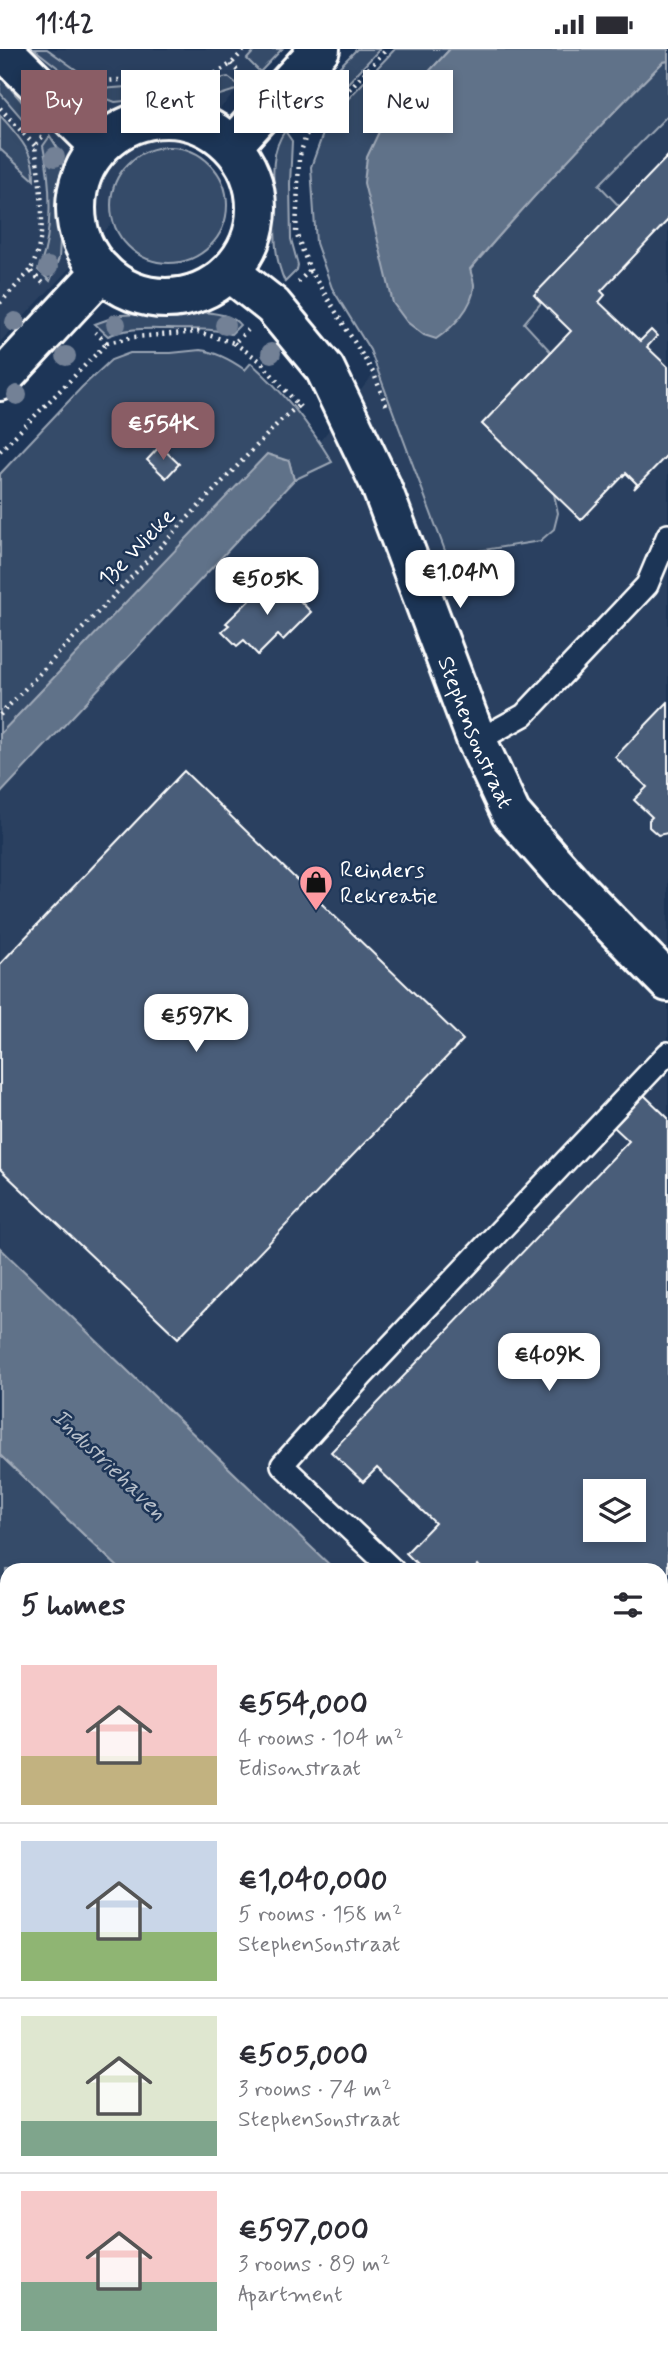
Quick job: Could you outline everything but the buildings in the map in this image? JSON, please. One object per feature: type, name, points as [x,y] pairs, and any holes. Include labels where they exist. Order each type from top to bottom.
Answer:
[{"type":"street","points":[[2,49],[24,70]]},
{"type":"street","points":[[232,146],[320,49]]},
{"type":"street","points":[[151,119],[181,119],[209,128],[232,146],[251,176],[257,210],[249,244],[230,272],[207,289],[180,297],[150,297],[125,288],[102,271],[86,249],[77,223],[77,196],[85,169],[100,146],[124,128],[151,119]]},
{"type":"street","points":[[87,133],[100,146]]},
{"type":"street","points":[[0,381],[102,271]]},
{"type":"street","name":"Stephensonstraat","points":[[230,272],[273,306],[325,369],[381,486],[477,741],[511,814],[575,887],[668,982]]},
{"type":"lane","points":[[477,741],[524,715],[647,585],[668,535]]},
{"type":"lane","points":[[386,1563],[282,1465],[363,1375],[668,1053]]},
{"type":"path","points":[[107,81],[214,74],[231,64],[246,49]]},
{"type":"path","points":[[320,287],[310,270],[296,233],[299,159],[306,135],[387,49]]},
{"type":"path","points":[[0,108],[34,146],[43,212],[37,258],[30,271],[0,303]]},
{"type":"path","points":[[34,146],[45,133]]},
{"type":"path","points":[[0,451],[107,343],[134,337],[198,332],[234,343],[310,270]]},
{"type":"path","points":[[30,271],[107,343]]},
{"type":"path","name":"13e Wieke","points":[[0,715],[282,419],[299,405],[259,360],[234,343]]},
{"type":"shaded area","points":[[0,49],[276,49],[256,70],[234,70],[234,94],[220,108],[220,70],[121,70],[121,133],[197,133],[0,342]]},
{"type":"shaded area","points":[[34,49],[47,49],[77,70],[61,70]]},
{"type":"shaded area","points":[[256,49],[282,49],[262,70],[258,70],[247,59]]},
{"type":"shaded area","points":[[357,49],[380,49],[349,82],[349,70],[336,70]]},
{"type":"shaded area","points":[[395,49],[450,49],[430,70],[375,70]]},
{"type":"shaded area","points":[[635,49],[668,49],[668,1563],[307,1563],[0,1268],[0,774],[304,461]]},
{"type":"shaded area","points":[[668,61],[668,115],[599,185],[620,207],[534,295],[541,303],[524,323],[551,352],[482,424],[554,494],[558,513],[554,529],[540,541],[447,556],[370,350],[332,288],[316,243],[311,167],[323,133],[349,133],[349,98],[363,83],[363,133],[392,133],[474,286],[470,270],[493,243],[589,138],[663,62]]},
{"type":"shaded area","points":[[0,76],[21,101],[21,117],[0,93]]},
{"type":"shaded area","points":[[228,77],[234,82],[234,91],[220,95],[220,79]]},
{"type":"shaded area","points":[[121,87],[121,101],[107,99],[107,88]]},
{"type":"shaded area","points":[[0,115],[28,152],[34,180],[0,149]]},
{"type":"shaded area","points":[[286,133],[292,141],[291,239],[298,265],[297,270],[285,282],[276,250],[273,173],[279,140]]},
{"type":"shaded area","points":[[50,136],[60,152],[64,170],[59,258],[50,281],[38,270],[49,226],[48,176],[43,146]]},
{"type":"shaded area","points":[[169,147],[191,152],[210,164],[222,183],[227,205],[222,227],[210,246],[191,258],[169,263],[147,258],[128,246],[116,227],[111,205],[116,183],[128,164],[147,152]]},
{"type":"shaded area","points":[[194,312],[225,316],[240,325],[231,334],[208,330],[146,329],[123,331],[108,336],[95,324],[120,315]]},
{"type":"shaded area","points":[[200,350],[224,357],[245,370],[251,363],[295,409],[332,462],[294,480],[289,461],[0,734],[0,474],[111,360],[130,353]]},
{"type":"shaded area","points":[[0,1455],[114,1563],[0,1563]]},
{"type":"water","points":[[450,49],[668,49],[668,61],[663,62],[589,138],[470,269],[474,286],[470,302],[455,323],[436,339],[424,335],[407,322],[393,303],[364,183],[367,157],[378,133],[453,133],[453,70],[430,70]]},
{"type":"water","points":[[267,454],[289,461],[294,480],[0,794],[0,734]]},
{"type":"water","name":"Industriehaven","points":[[0,1248],[328,1563],[114,1563],[0,1455]]},
{"type":"place","name":"Reinders Rekreatie","points":[[316,912]]}]
